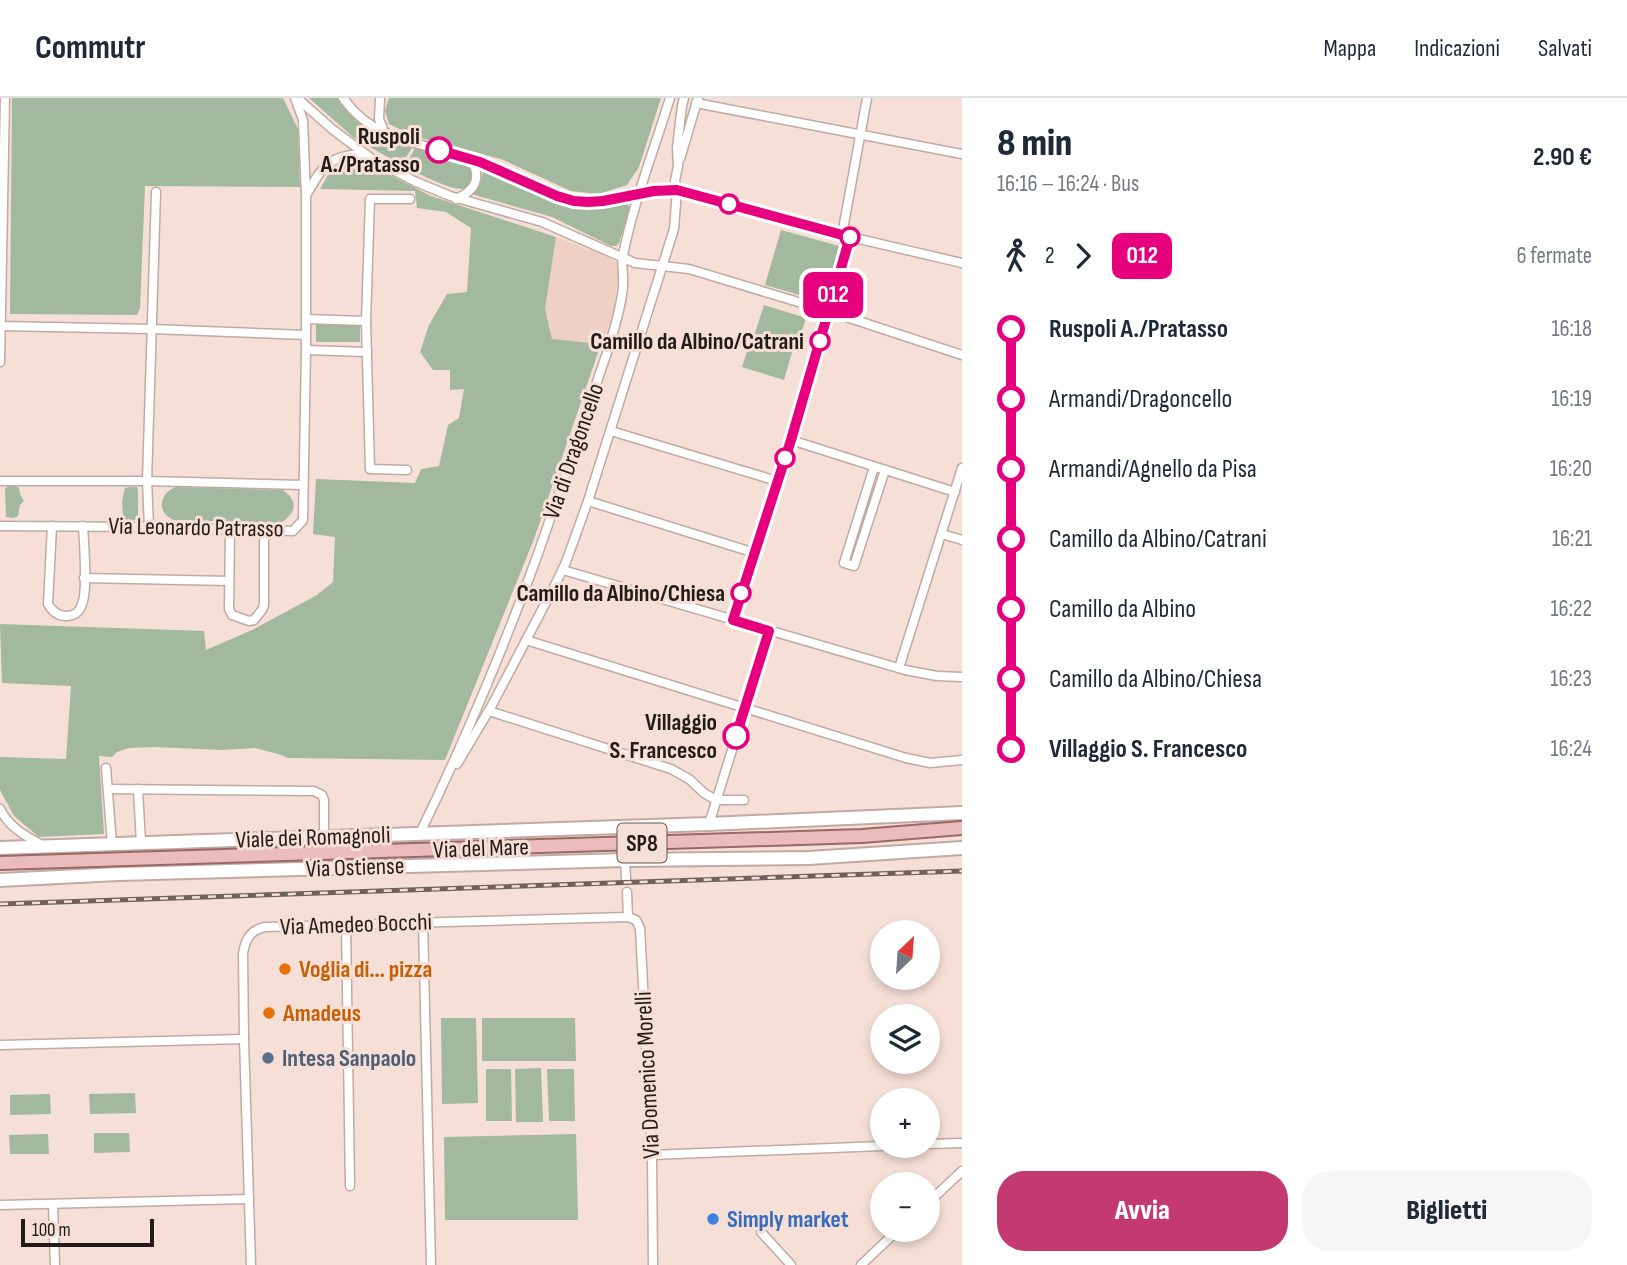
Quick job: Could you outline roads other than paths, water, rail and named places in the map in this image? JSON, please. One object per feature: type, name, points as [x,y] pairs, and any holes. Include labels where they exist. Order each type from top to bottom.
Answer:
[{"type":"main road","name":"Viale dei Romagnoli","points":[[0,848],[962,813]]},
{"type":"main road","name":"Via del Mare","points":[[0,863],[862,836],[962,828]]},
{"type":"main road","points":[[862,836],[962,836]]},
{"type":"main road","name":"Via Ostiense","points":[[0,880],[118,874],[625,860],[809,858],[962,848]]},
{"type":"street","points":[[0,362],[5,98]]},
{"type":"street","points":[[296,98],[364,154],[414,181],[456,199],[542,222],[622,258],[643,264],[679,266],[962,355]]},
{"type":"street","name":"Via Leonardo Patrasso","points":[[0,526],[293,531],[303,520],[306,196],[303,121],[296,98]]},
{"type":"street","points":[[343,98],[361,118],[384,132],[497,168],[557,196],[574,201],[603,201],[654,191],[677,190],[846,236],[962,262]]},
{"type":"street","points":[[380,98],[379,119],[384,132]]},
{"type":"street","name":"Via di Dragoncello","points":[[420,832],[485,689],[522,597],[567,469],[617,320],[623,288],[622,258],[670,98]]},
{"type":"street","name":"Via di Dragoncello","points":[[678,166],[677,148],[684,98]]},
{"type":"street","points":[[733,620],[791,440],[828,311],[846,236],[867,98]]},
{"type":"street","points":[[697,101],[962,154]]},
{"type":"street","name":"Via di Dragoncello","points":[[439,793],[489,711],[563,570],[611,431],[674,229],[677,190],[675,181],[697,101]]},
{"type":"street","points":[[306,196],[318,173],[328,163],[348,155],[364,154]]},
{"type":"street","points":[[456,199],[471,190],[476,180],[476,170],[471,159]]},
{"type":"street","points":[[149,527],[147,481],[156,192]]},
{"type":"street","points":[[407,470],[370,469],[366,321],[370,199],[410,200]]},
{"type":"street","points":[[306,319],[366,321]]},
{"type":"street","points":[[0,326],[306,335]]},
{"type":"street","points":[[306,350],[367,352]]},
{"type":"street","points":[[611,431],[777,481]]},
{"type":"street","points":[[791,440],[955,492]]},
{"type":"street","points":[[874,467],[844,563],[854,566],[885,470]]},
{"type":"street","points":[[899,668],[962,468]]},
{"type":"street","points":[[0,481],[303,485]]},
{"type":"street","points":[[588,501],[755,553]]},
{"type":"street","points":[[52,526],[48,604],[54,612],[65,616],[79,611],[84,600],[83,526]]},
{"type":"street","points":[[230,529],[229,609],[232,615],[249,621],[254,620],[264,605],[264,530]]},
{"type":"street","points":[[942,534],[962,540]]},
{"type":"street","points":[[563,570],[899,668],[937,676],[962,677]]},
{"type":"street","points":[[84,578],[229,581]]},
{"type":"street","points":[[709,824],[769,631]]},
{"type":"street","points":[[526,640],[914,761],[937,763],[962,760]]},
{"type":"street","points":[[489,711],[671,769],[684,775],[716,800],[744,800]]},
{"type":"street","points":[[106,768],[111,844]]},
{"type":"street","points":[[107,789],[317,792],[324,800],[324,836]]},
{"type":"street","points":[[138,789],[141,843]]},
{"type":"street","points":[[0,809],[15,828],[44,847]]},
{"type":"street","points":[[625,860],[626,879]]},
{"type":"street","name":"Via Domenico Morelli","points":[[627,892],[628,917],[636,920],[640,928],[652,1155],[653,1265]]},
{"type":"street","name":"Via Amedeo Bocchi","points":[[251,1265],[243,1039],[243,954],[251,933],[265,927],[628,917]]},
{"type":"street","points":[[423,922],[431,1265]]},
{"type":"street","points":[[346,925],[350,1186]]},
{"type":"street","points":[[0,1045],[243,1039]]},
{"type":"street","points":[[940,1144],[962,1143]]},
{"type":"street","points":[[652,1155],[870,1146]]},
{"type":"street","points":[[940,1192],[962,1171]]},
{"type":"street","points":[[0,1205],[250,1199]]},
{"type":"street","points":[[53,1205],[55,1265]]},
{"type":"street","points":[[761,1232],[791,1265]]},
{"type":"street","points":[[861,1265],[885,1242]]},
{"type":"railway","points":[[0,904],[962,871]]},
{"type":"place","name":"Ruspoli A./Pratasso","points":[[439,150]]},
{"type":"place","name":"Camillo da Albino/Catrani","points":[[820,341]]},
{"type":"place","name":"Camillo da Albino/Chiesa","points":[[741,593]]},
{"type":"place","name":"Villaggio S. Francesco","points":[[736,736]]},
{"type":"place","name":"Voglia di… pizza","points":[[285,969]]},
{"type":"place","name":"Amadeus","points":[[269,1013]]},
{"type":"place","name":"Intesa Sanpaolo","points":[[268,1058]]},
{"type":"place","name":"Simply market","points":[[713,1219]]}]
